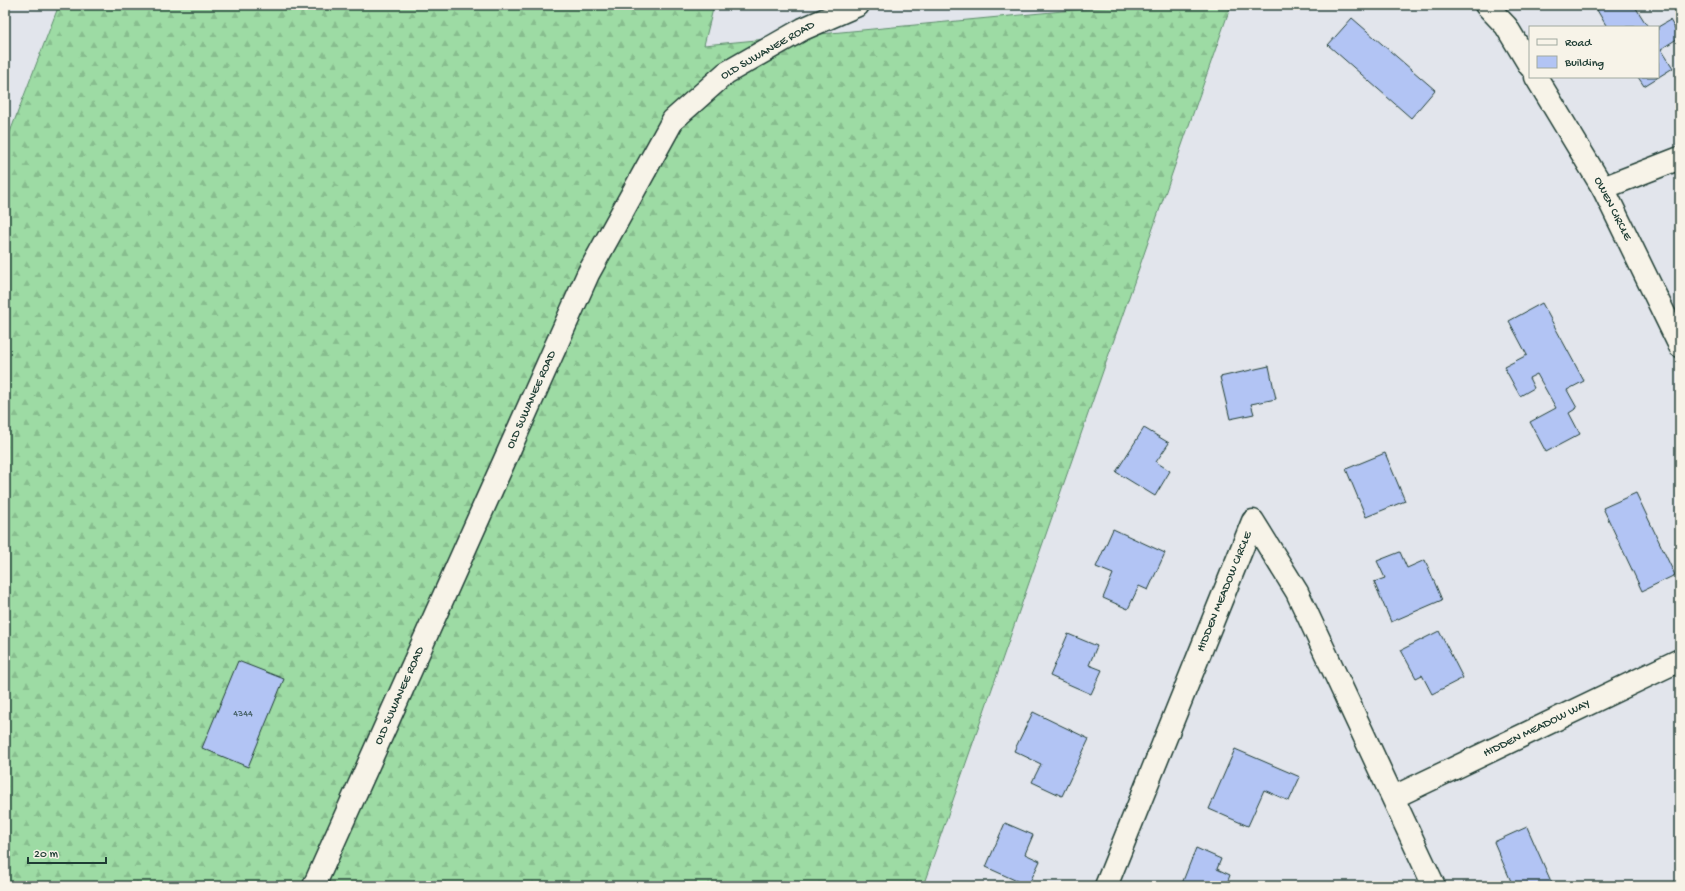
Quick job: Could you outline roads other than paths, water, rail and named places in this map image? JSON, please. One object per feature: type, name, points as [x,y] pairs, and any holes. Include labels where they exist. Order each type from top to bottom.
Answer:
[{"type":"street","name":"OLD SUWANEE ROAD","points":[[314,886],[588,274],[673,120],[726,73],[803,29],[858,5]]},
{"type":"street","points":[[1486,5],[1506,26],[1529,64]]},
{"type":"street","name":"OWEN CIRCLE","points":[[1537,78],[1603,188],[1680,346]]},
{"type":"street","points":[[1603,188],[1680,158]]},
{"type":"street","name":"HIDDEN MEADOW CIRCLE","points":[[1106,886],[1254,521],[1297,592],[1394,797],[1434,886]]},
{"type":"street","name":"HIDDEN MEADOW WAY","points":[[1394,797],[1680,660]]}]
